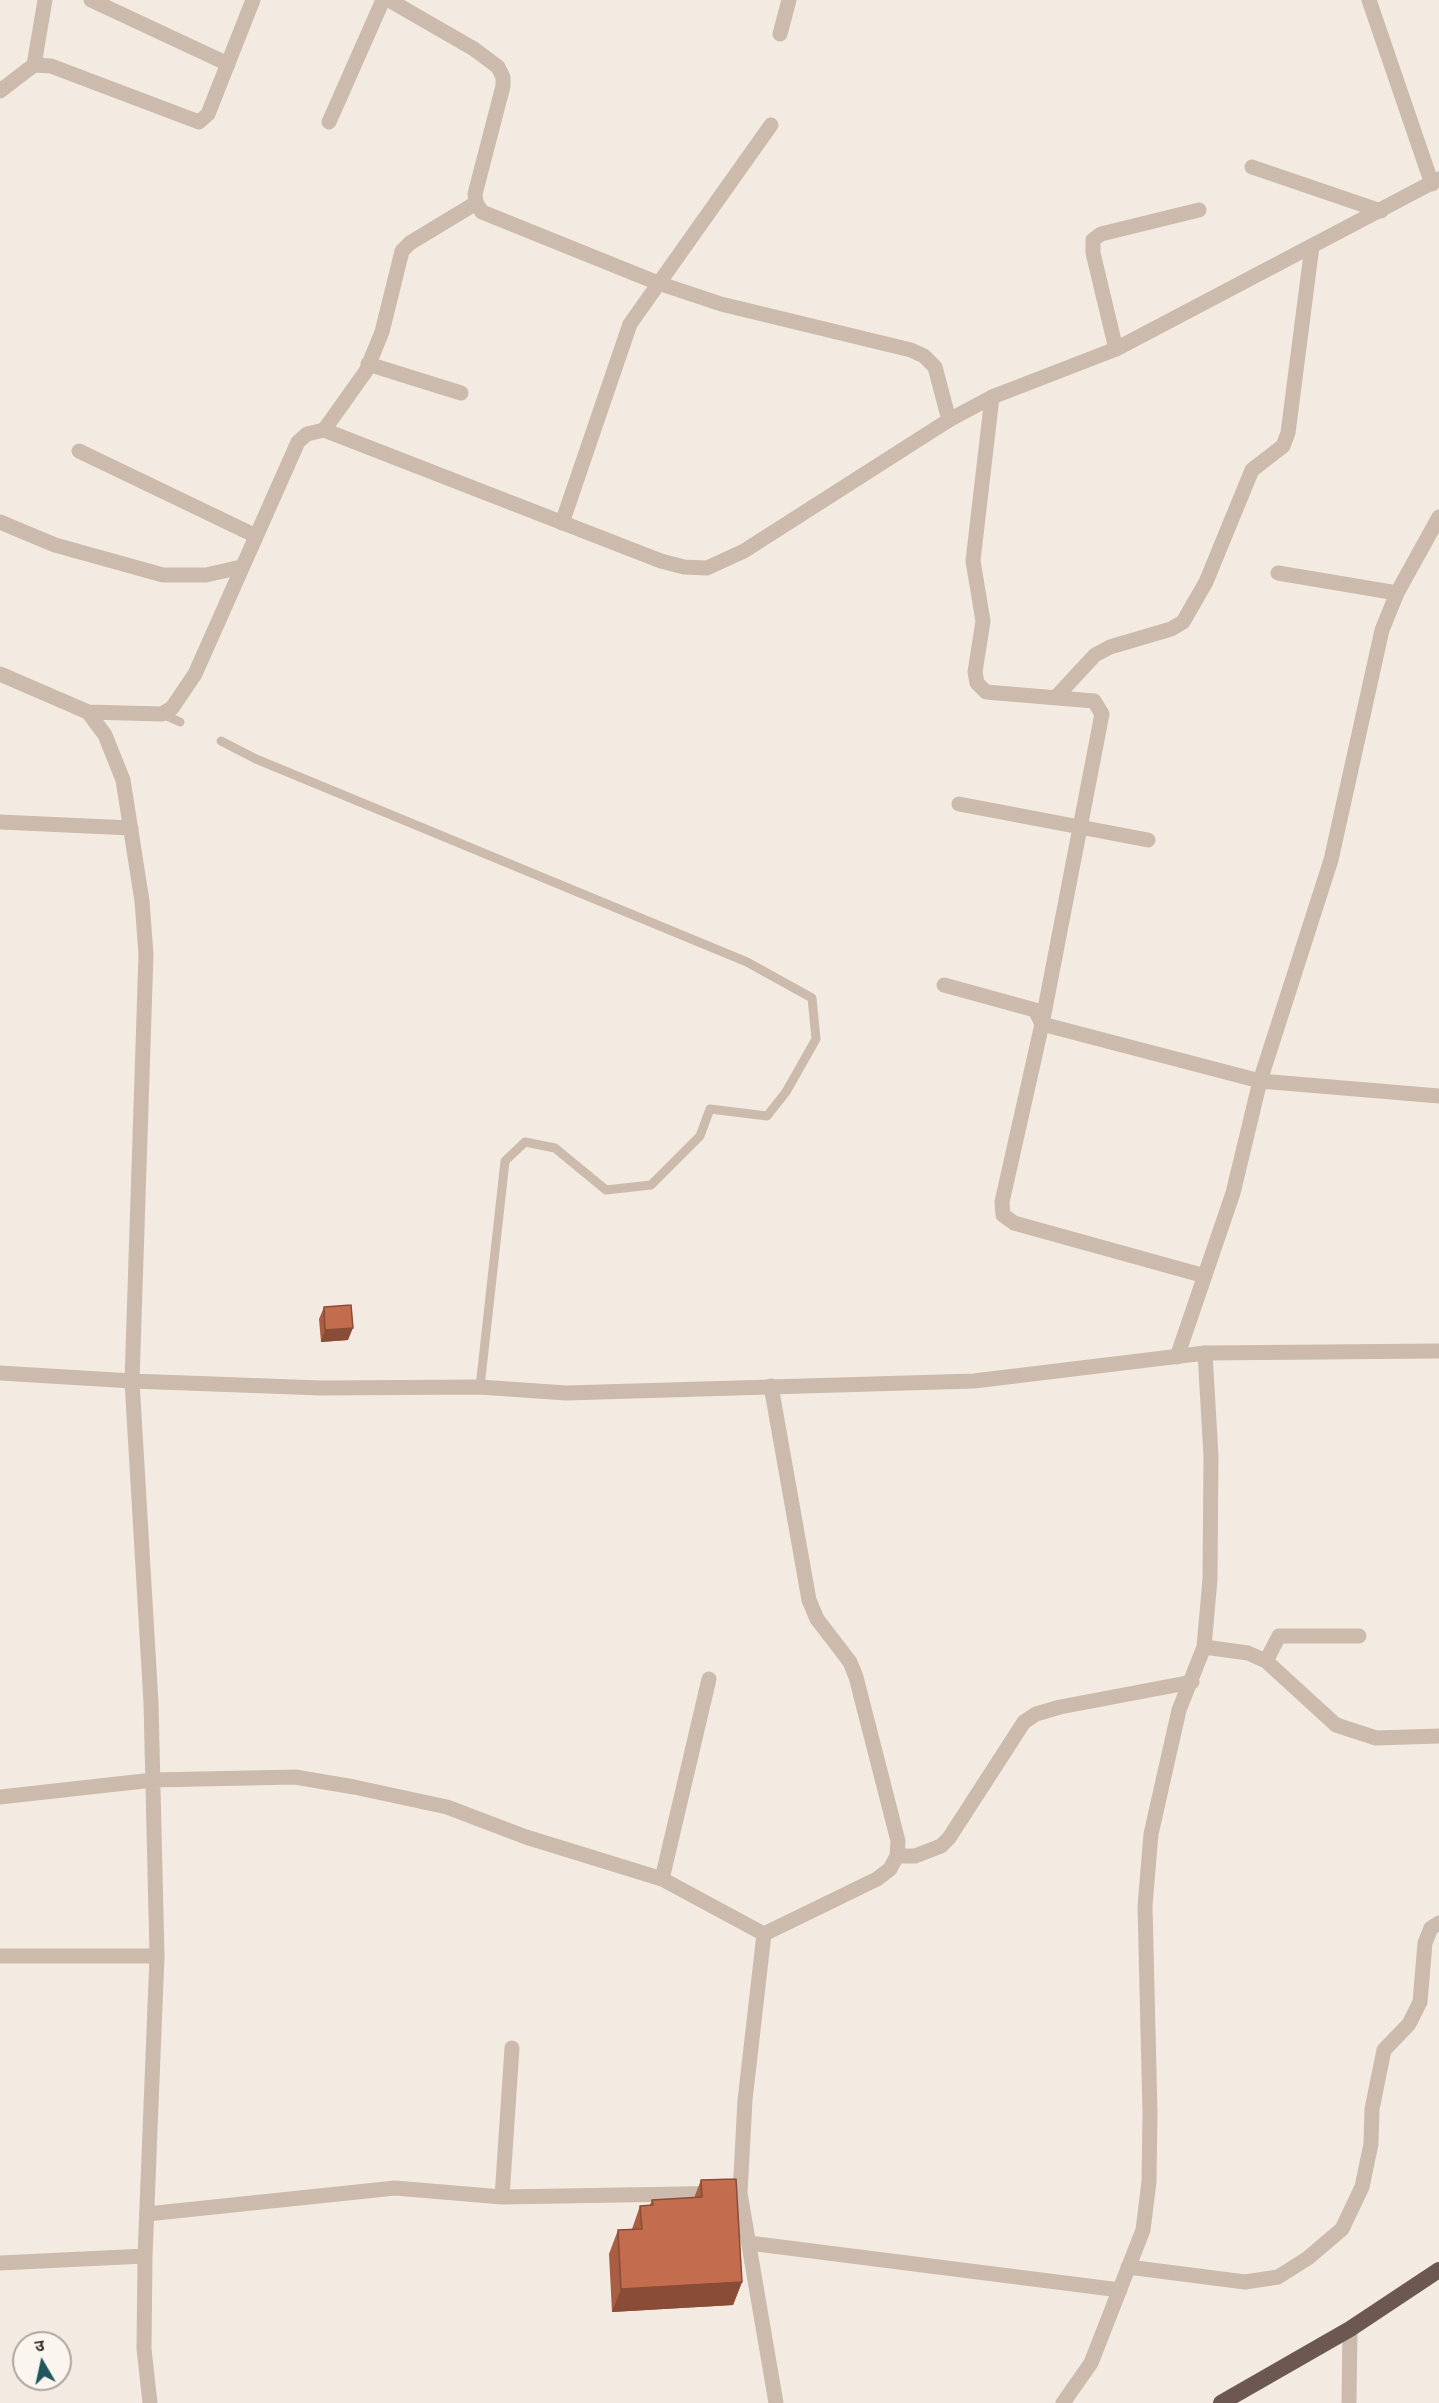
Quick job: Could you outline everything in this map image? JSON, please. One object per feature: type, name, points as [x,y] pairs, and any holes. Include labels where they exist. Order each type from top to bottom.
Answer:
[{"type":"highway","points":[[1221,2403],[1350,2329],[1439,2270]]},
{"type":"street","points":[[34,66],[45,0]]},
{"type":"street","points":[[91,0],[228,64]]},
{"type":"street","points":[[0,91],[34,66],[51,66],[68,70],[199,122],[208,114],[253,0]]},
{"type":"street","points":[[329,122],[383,0]]},
{"type":"street","points":[[389,0],[474,49],[498,67],[503,86],[476,195],[476,203],[482,212],[658,283],[721,304],[911,350],[924,356],[935,367],[949,420]]},
{"type":"street","points":[[780,33],[789,0]]},
{"type":"street","points":[[0,674],[88,712],[162,714],[172,708],[195,674],[298,442],[307,434],[324,430],[661,561],[684,567],[707,568],[744,551],[949,420],[992,397],[1116,349],[1435,182],[1369,0]]},
{"type":"street","points":[[562,523],[618,352],[630,324],[771,125]]},
{"type":"street","points":[[1252,166],[1381,212]]},
{"type":"street","points":[[324,430],[368,364],[382,332],[402,251],[410,243],[476,203]]},
{"type":"street","points":[[1116,349],[1093,253],[1093,240],[1101,234],[1198,210]]},
{"type":"street","points":[[1056,697],[1095,655],[1110,647],[1172,630],[1184,622],[1206,582],[1252,470],[1283,446],[1288,433],[1312,246]]},
{"type":"street","points":[[368,364],[461,393]]},
{"type":"street","points":[[992,397],[973,561],[983,621],[975,672],[977,683],[986,692],[1094,701],[1102,714],[1042,1024],[1002,1202],[1003,1215],[1014,1223],[1204,1276]]},
{"type":"street","points":[[79,451],[255,536]]},
{"type":"street","points":[[1177,1357],[1233,1193],[1260,1080],[1331,860],[1382,630],[1397,593],[1439,516]]},
{"type":"street","points":[[0,522],[55,545],[163,575],[206,575],[241,567]]},
{"type":"street","points":[[1278,573],[1397,593]]},
{"type":"street","points":[[88,712],[105,735],[123,780],[146,954],[132,1381],[151,1691],[158,1956],[145,2256],[144,2349],[150,2403]]},
{"type":"street","points":[[959,804],[1148,840]]},
{"type":"street","points":[[0,822],[131,828]]},
{"type":"street","points":[[944,985],[1035,1010],[1042,1024],[1260,1080],[1439,1096]]},
{"type":"street","points":[[0,1373],[132,1381],[321,1388],[480,1387],[566,1393],[975,1381],[1205,1353],[1439,1351]]},
{"type":"street","points":[[1063,2403],[1091,2363],[1143,2230],[1149,2182],[1150,2114],[1145,1906],[1151,1834],[1179,1710],[1204,1647],[1210,1579],[1211,1456],[1205,1353]]},
{"type":"street","points":[[764,1934],[877,1879],[890,1869],[897,1856],[898,1841],[856,1677],[850,1662],[817,1619],[809,1600],[771,1386]]},
{"type":"street","points":[[1266,1661],[1279,1636],[1359,1636]]},
{"type":"street","points":[[1204,1647],[1248,1653],[1266,1661],[1336,1725],[1376,1738],[1439,1736]]},
{"type":"street","points":[[662,1879],[709,1680]]},
{"type":"street","points":[[897,1856],[915,1856],[941,1846],[949,1838],[1024,1722],[1036,1714],[1060,1707],[1192,1682]]},
{"type":"street","points":[[0,1797],[153,1780],[295,1777],[354,1787],[447,1807],[526,1837],[662,1879],[764,1934]]},
{"type":"street","points":[[1128,2267],[1245,2282],[1278,2277],[1308,2258],[1342,2229],[1362,2187],[1371,2144],[1371,2109],[1384,2050],[1409,2024],[1420,2002],[1425,1943],[1431,1928],[1439,1923]]},
{"type":"street","points":[[764,1934],[745,2100],[740,2193],[759,2319],[776,2403]]},
{"type":"street","points":[[0,1956],[158,1956]]},
{"type":"street","points":[[502,2197],[512,2048]]},
{"type":"street","points":[[147,2214],[395,2188],[502,2197],[740,2193]]},
{"type":"street","points":[[749,2243],[1120,2290]]},
{"type":"street","points":[[0,2263],[145,2256]]},
{"type":"street","points":[[1349,2403],[1350,2329]]},
{"type":"lane","points":[[162,714],[180,722]]},
{"type":"lane","points":[[221,741],[278,768],[747,962],[812,998],[816,1039],[786,1092],[767,1116],[710,1109],[700,1136],[651,1185],[606,1190],[555,1148],[525,1142],[505,1161],[480,1387]]},
{"type":"building","points":[[351,1305],[353,1328],[325,1330],[324,1307]]},
{"type":"building","points":[[736,2179],[742,2282],[621,2289],[618,2230],[642,2229],[640,2206],[653,2205],[652,2200],[702,2197],[701,2180]]}]
